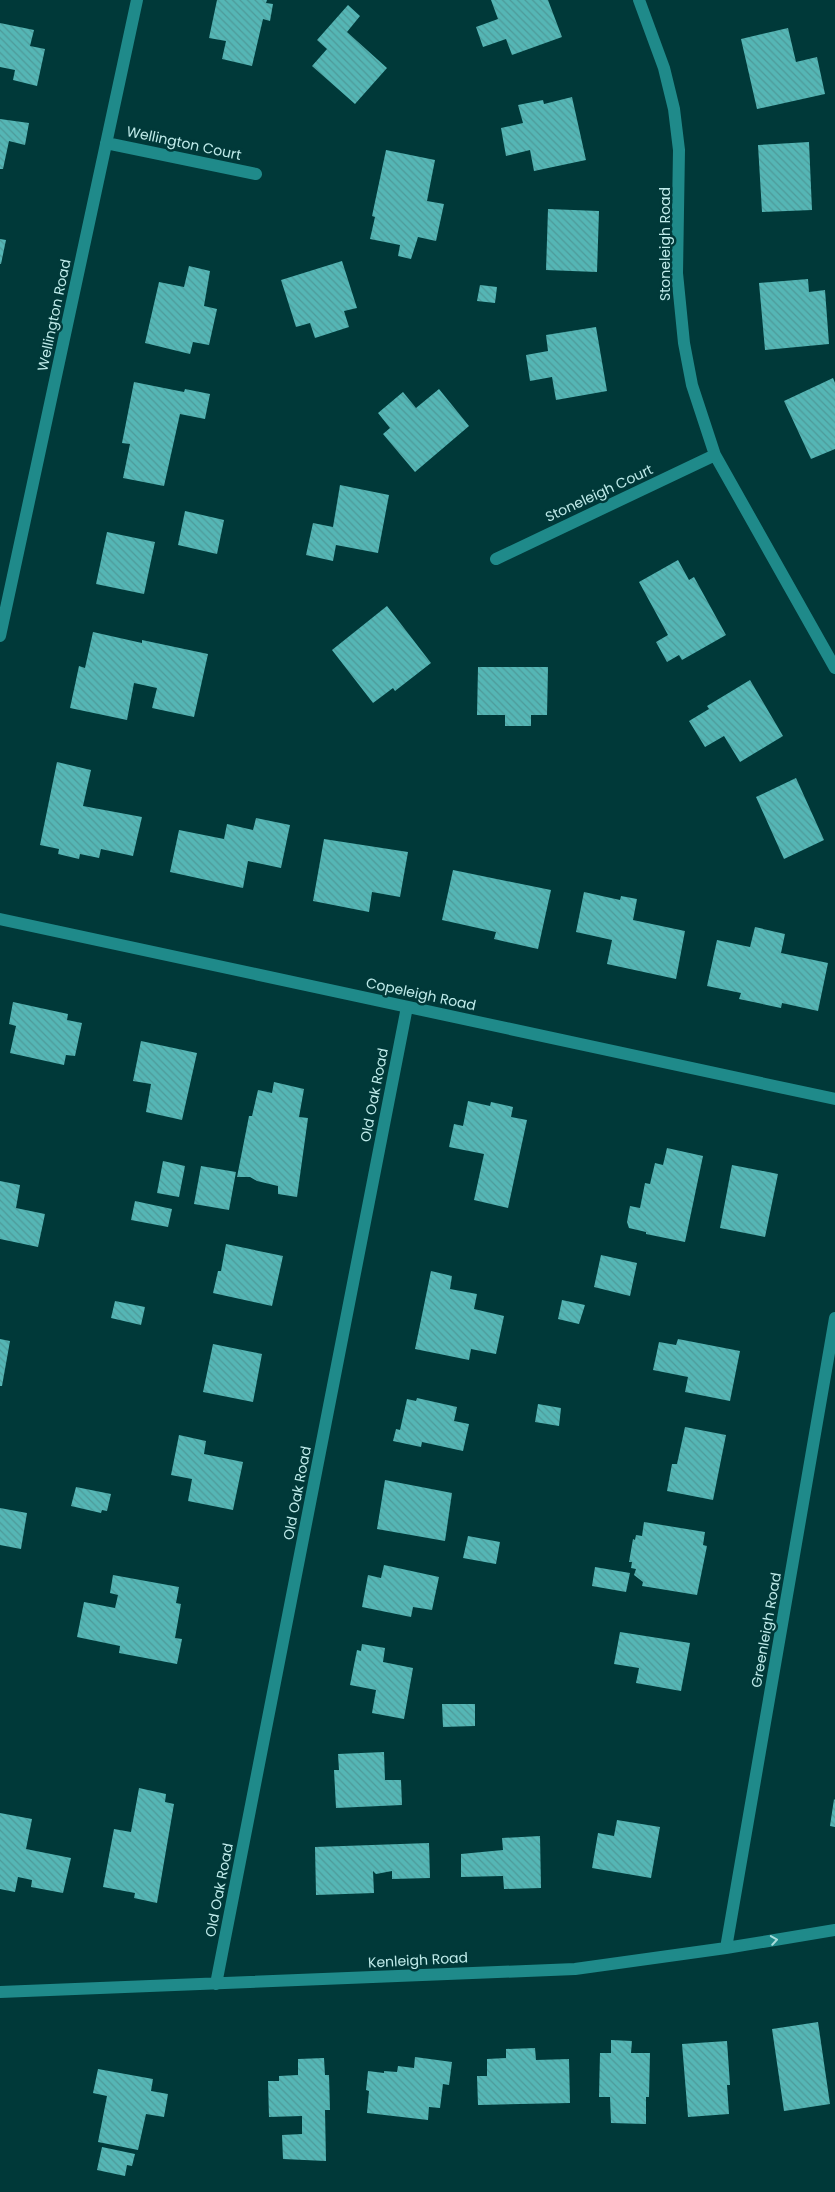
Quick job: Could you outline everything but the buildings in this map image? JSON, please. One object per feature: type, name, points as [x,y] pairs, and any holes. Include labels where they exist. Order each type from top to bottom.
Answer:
[{"type":"street","name":"Wellington Road","points":[[0,636],[137,0]]},
{"type":"street","name":"Stoneleigh Road","points":[[639,0],[664,68],[674,109],[679,150],[677,273],[683,335],[692,385],[715,454],[835,668]]},
{"type":"street","name":"Wellington Court","points":[[106,143],[256,174]]},
{"type":"street","name":"Stoneleigh Court","points":[[496,559],[715,454]]},
{"type":"street","name":"Copeleigh Road","points":[[0,919],[835,1099]]},
{"type":"street","name":"Old Oak Road","points":[[216,1984],[407,1007]]},
{"type":"street","name":"Greenleigh Road","points":[[726,1948],[835,1318]]},
{"type":"street","name":"Kenleigh Road","points":[[0,1992],[575,1968],[726,1948],[835,1930]]}]
